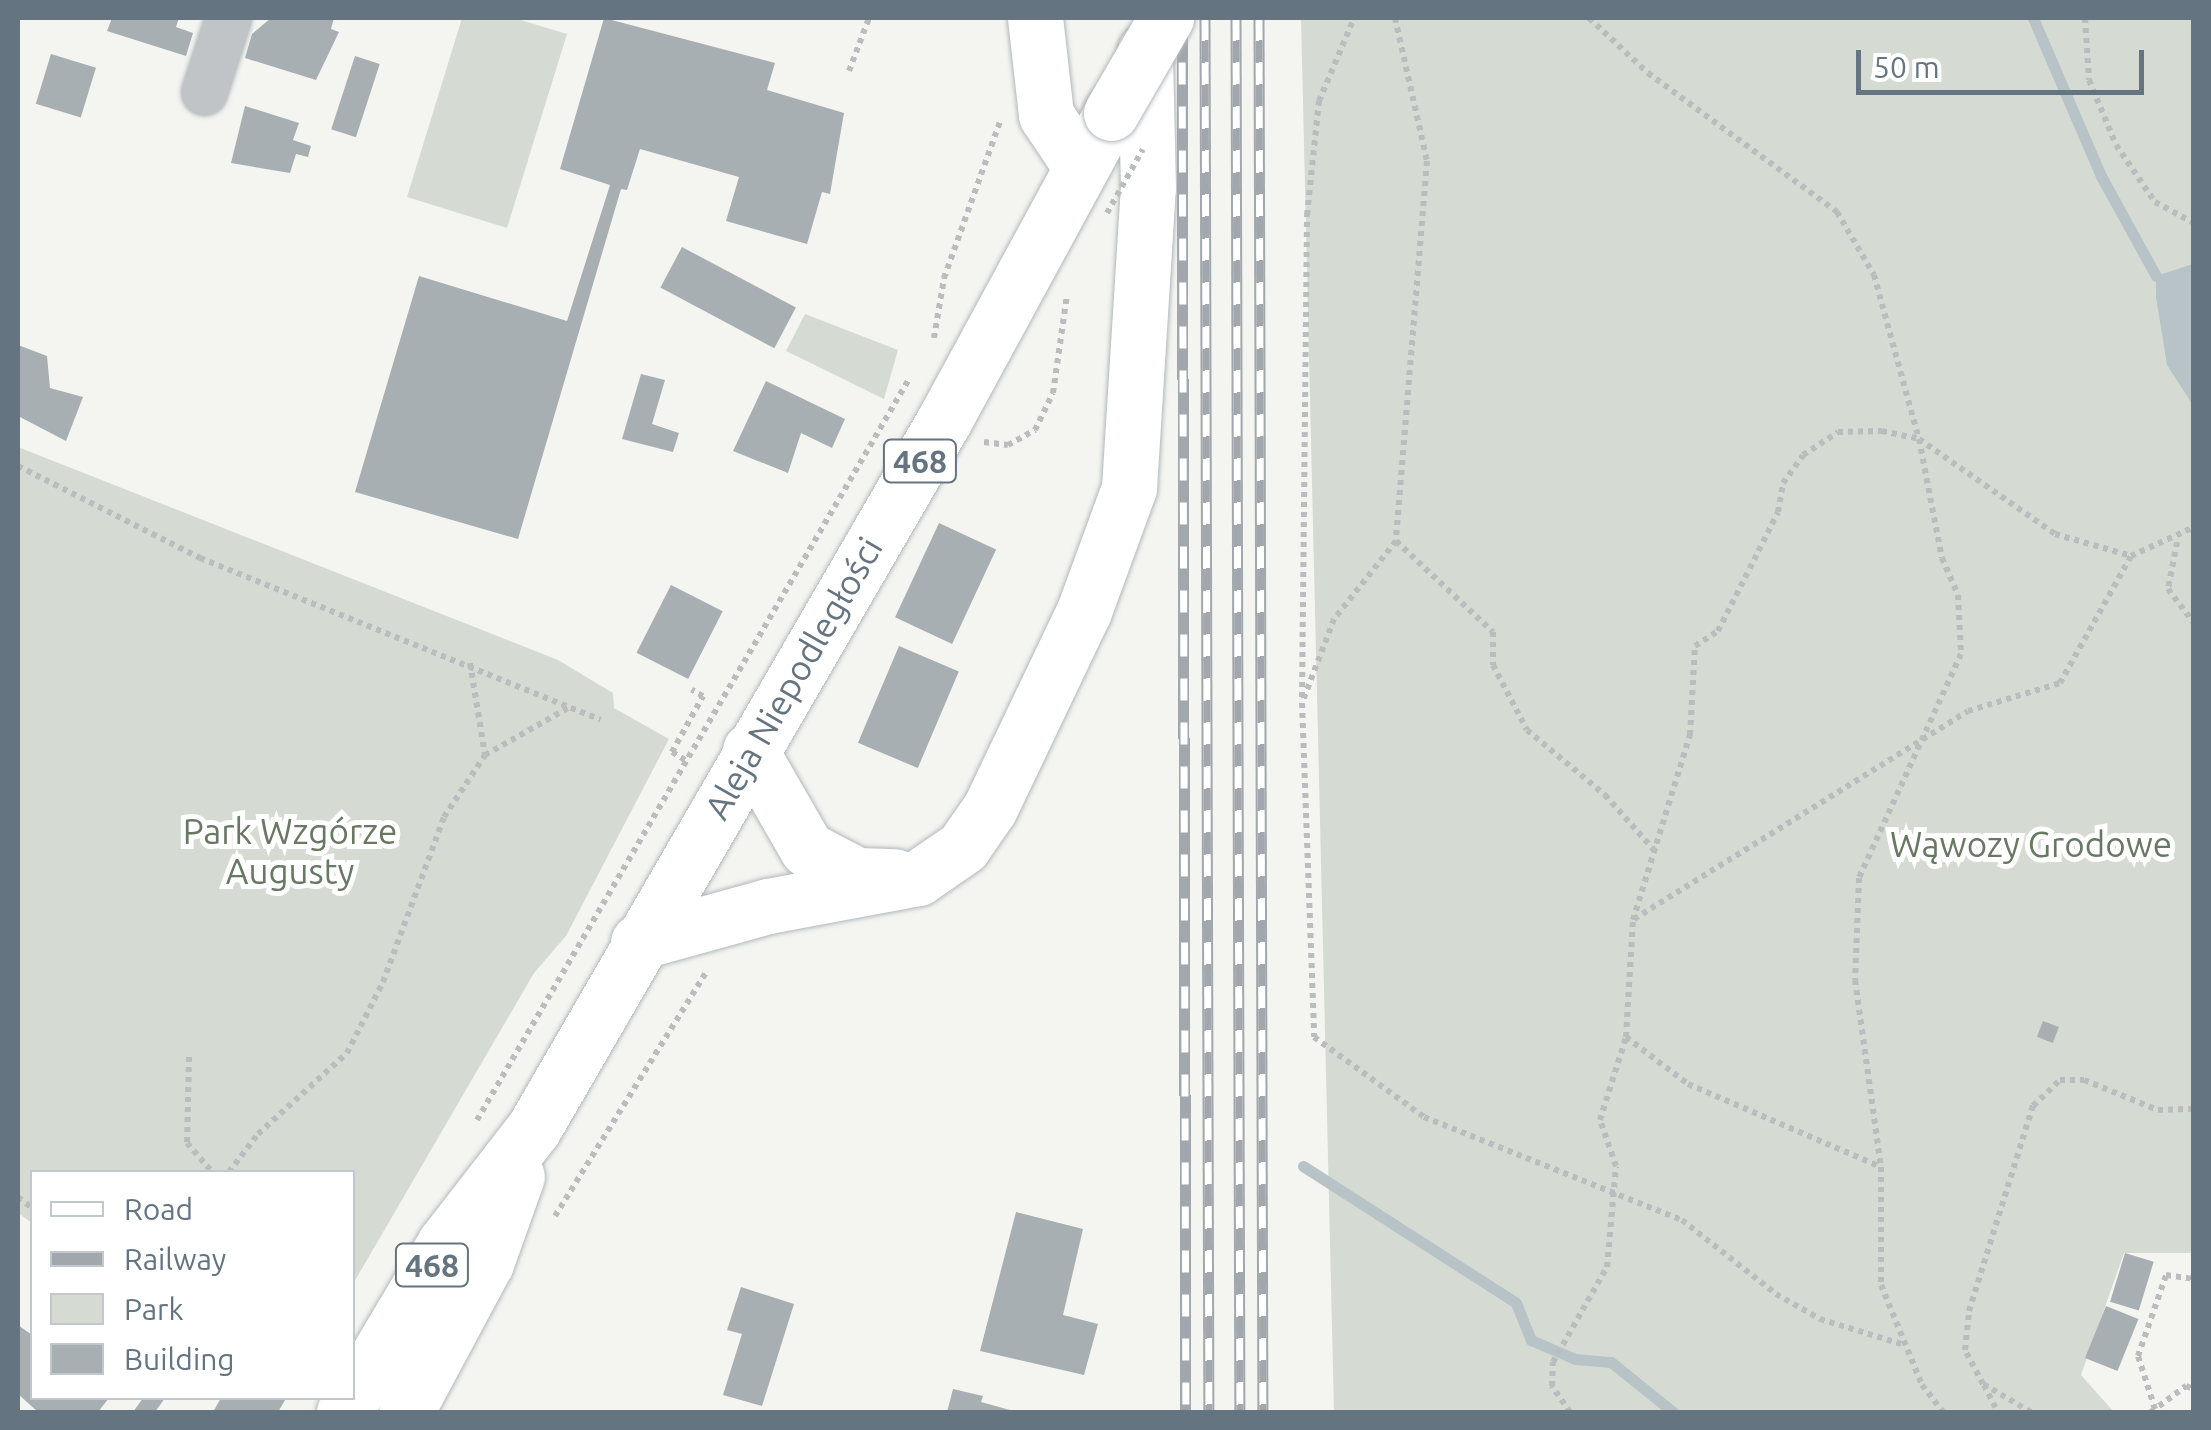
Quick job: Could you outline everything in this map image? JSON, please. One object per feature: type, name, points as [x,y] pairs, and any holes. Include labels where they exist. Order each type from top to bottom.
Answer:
[{"type":"main road","points":[[1034,18],[1046,114],[1080,166]]},
{"type":"main road","points":[[638,942],[768,906],[918,878],[963,846],[990,808],[1084,611],[1129,488],[1148,188],[1144,18]]},
{"type":"main road","name":"Aleja Niepodległości","points":[[355,1394],[444,1244],[534,1128],[638,942],[960,393],[1080,166],[1166,18]]},
{"type":"main road","points":[[750,750],[807,849],[857,875],[918,878]]},
{"type":"main road","name":"Aleja Niepodległości","points":[[406,1412],[486,1263],[534,1128]]},
{"type":"street","points":[[204,92],[228,18]]},
{"type":"path","points":[[849,71],[870,18]]},
{"type":"path","points":[[1354,18],[1318,101],[1307,215],[1302,703],[1314,1037],[1424,1117],[1610,1196],[1682,1220],[1820,1318],[1905,1344]]},
{"type":"path","points":[[1302,703],[1334,619],[1396,541],[1427,161],[1395,18]]},
{"type":"path","points":[[1590,18],[1648,73],[1837,212],[1874,275],[1918,439],[1942,558],[1958,595],[1961,654],[1859,878],[1855,980],[1880,1167],[1881,1285],[1905,1344],[1943,1412]]},
{"type":"path","points":[[2086,18],[2089,80],[2116,145],[2155,202],[2194,223]]},
{"type":"path","points":[[927,351],[1003,111]]},
{"type":"path","points":[[992,446],[1035,430],[1053,393],[1059,334]]},
{"type":"path","points":[[470,1132],[918,365]]},
{"type":"path","points":[[1570,1412],[1552,1386],[1554,1362],[1566,1332],[1607,1267],[1610,1196],[1616,1166],[1600,1120],[1626,1037],[1633,920],[1690,734],[1695,646],[1718,631],[1778,512],[1783,483],[1803,455],[1838,432],[1918,439],[2055,534],[2131,556],[2177,540],[2194,526]]},
{"type":"path","points":[[18,466],[200,558],[470,664],[600,720]]},
{"type":"path","points":[[2177,540],[2168,589],[2194,623]]},
{"type":"path","points":[[1396,541],[1493,632],[1493,666],[1527,730],[1605,795],[1655,851]]},
{"type":"path","points":[[1633,920],[1968,711],[2060,683],[2131,556]]},
{"type":"path","points":[[470,664],[485,756]]},
{"type":"path","points":[[685,760],[672,752],[703,696],[692,690]]},
{"type":"path","points":[[231,1170],[258,1134],[348,1053],[383,982],[444,817],[485,756],[569,707]]},
{"type":"path","points":[[551,1224],[713,966]]},
{"type":"path","points":[[1626,1037],[1688,1084],[1880,1167]]},
{"type":"path","points":[[189,1057],[187,1143],[210,1170]]},
{"type":"path","points":[[1998,1412],[1965,1350],[1969,1311],[2044,1090],[2060,1080],[2084,1080],[2158,1110],[2194,1109]]},
{"type":"path","points":[[2194,1279],[2166,1275],[2138,1356],[2153,1411],[2186,1386],[2194,1389]]},
{"type":"path","points":[[1983,1384],[2031,1412]]},
{"type":"green space","points":[[462,18],[514,18],[567,34],[507,228],[407,197]]},
{"type":"green space","name":"Wąwozy Grodowe","points":[[1301,18],[2193,18],[2193,1253],[2124,1253],[2081,1375],[2114,1412],[1334,1412]]},
{"type":"green space","points":[[805,314],[898,350],[884,399],[786,351]]},
{"type":"green space","name":"Park Wzgórze Augusty","points":[[18,447],[558,660],[613,693],[614,708],[669,739],[566,936],[534,973],[355,1281],[355,1170],[30,1170],[30,1222],[18,1213]]},
{"type":"shaded area","points":[[2194,264],[2193,405],[2167,365],[2156,276]]},
{"type":"building","points":[[112,18],[179,18],[176,27],[193,33],[186,56],[107,31]]},
{"type":"building","points":[[271,18],[334,18],[331,29],[339,32],[316,80],[245,58],[252,34]]},
{"type":"building","points":[[604,18],[775,63],[767,90],[844,113],[830,194],[822,192],[807,244],[726,221],[739,177],[640,149],[627,190],[621,189],[518,539],[355,492],[419,276],[567,321],[610,185],[560,169]]},
{"type":"building","points":[[51,54],[96,68],[81,117],[36,104]]},
{"type":"building","points":[[355,56],[380,64],[356,137],[331,129]]},
{"type":"building","points":[[245,106],[299,123],[293,140],[311,146],[308,157],[296,154],[290,173],[231,163]]},
{"type":"building","points":[[682,247],[796,308],[774,348],[660,288]]},
{"type":"building","points":[[18,345],[47,356],[50,388],[83,397],[66,441],[18,416]]},
{"type":"building","points":[[641,374],[665,380],[652,424],[679,433],[673,452],[622,439]]},
{"type":"building","points":[[766,381],[845,419],[832,448],[801,433],[788,473],[733,451]]},
{"type":"building","points":[[939,523],[996,550],[952,644],[895,617]]},
{"type":"building","points":[[671,585],[723,611],[688,679],[636,653]]},
{"type":"building","points":[[899,646],[959,671],[918,768],[858,743]]},
{"type":"building","points":[[2043,1021],[2059,1027],[2053,1043],[2037,1037]]},
{"type":"building","points":[[1016,1212],[1083,1229],[1063,1315],[1098,1324],[1084,1375],[980,1351]]},
{"type":"building","points":[[2125,1253],[2154,1262],[2139,1311],[2110,1302]]},
{"type":"building","points":[[741,1287],[794,1304],[762,1406],[723,1395],[742,1334],[727,1330]]},
{"type":"building","points":[[2106,1306],[2138,1319],[2117,1371],[2085,1358]]},
{"type":"building","points":[[18,1325],[30,1334],[30,1400],[107,1400],[98,1412],[38,1412],[18,1394]]},
{"type":"building","points":[[953,1389],[983,1396],[981,1402],[1017,1412],[947,1412]]},
{"type":"building","points":[[142,1400],[164,1400],[155,1412],[133,1412]]},
{"type":"building","points":[[220,1400],[285,1400],[278,1412],[213,1412]]},
{"type":"waterway","points":[[2033,18],[2101,176],[2156,276]]},
{"type":"waterway","points":[[1303,1166],[1516,1303],[1531,1340],[1575,1359],[1611,1362],[1673,1412]]},
{"type":"railway","points":[[1182,18],[1186,1412]]},
{"type":"railway","points":[[1205,18],[1209,1412]]},
{"type":"railway","points":[[1236,18],[1240,1412]]},
{"type":"railway","points":[[1259,18],[1263,1412]]}]
